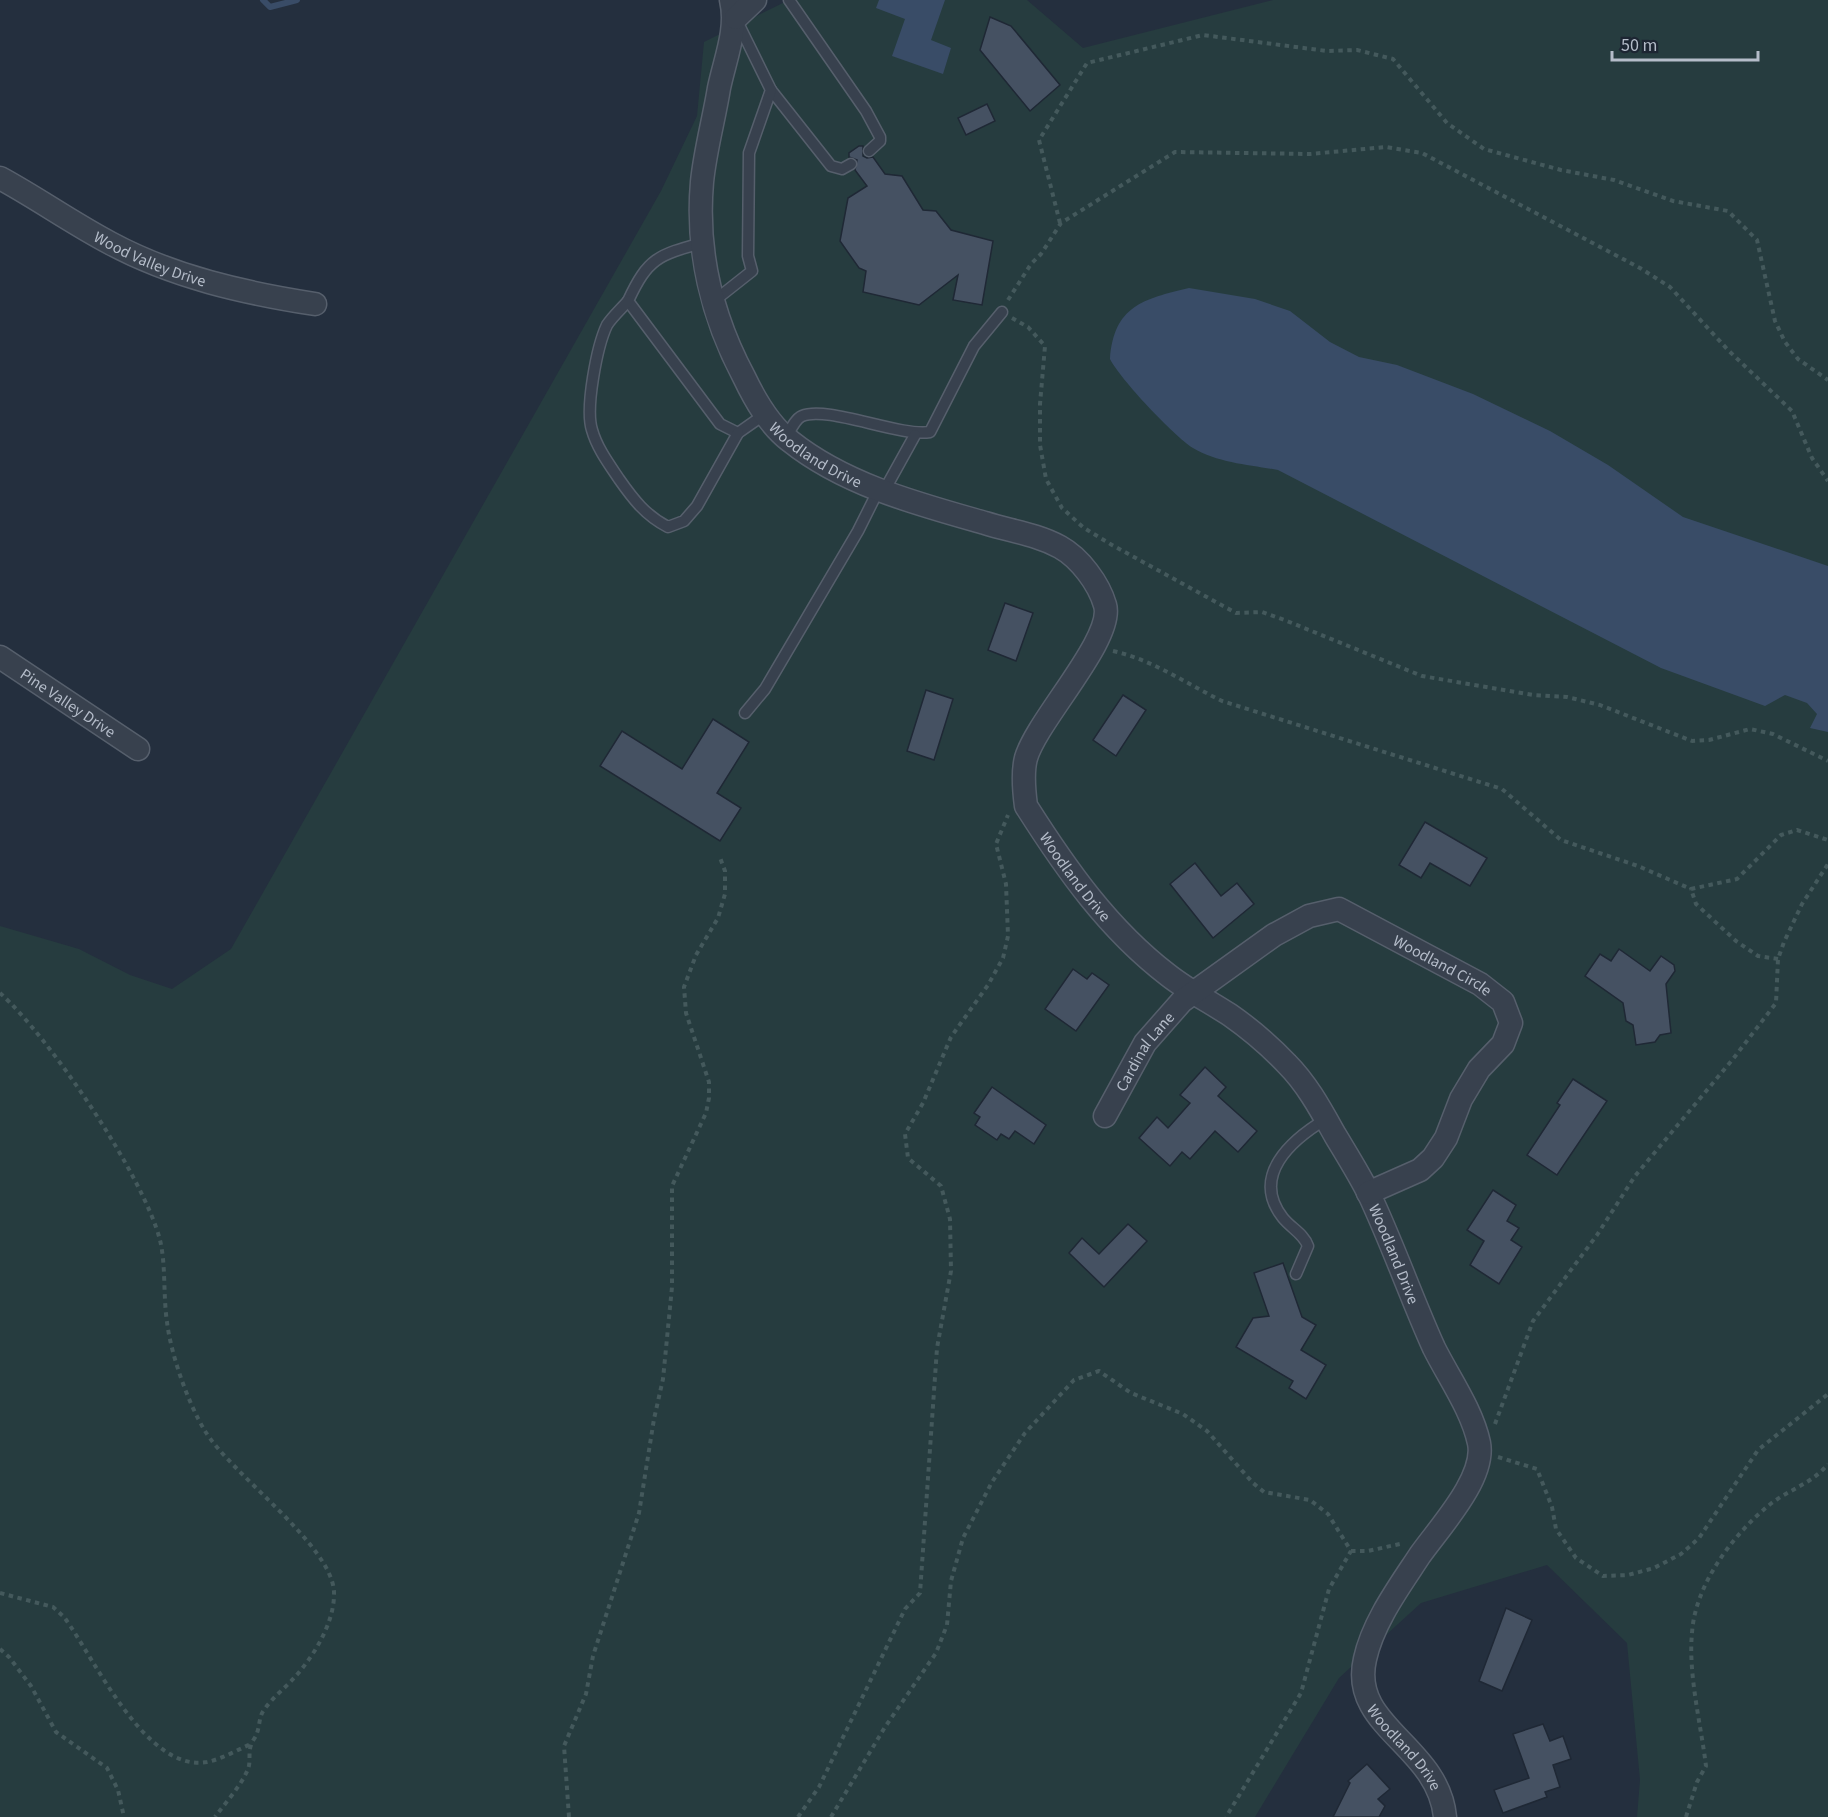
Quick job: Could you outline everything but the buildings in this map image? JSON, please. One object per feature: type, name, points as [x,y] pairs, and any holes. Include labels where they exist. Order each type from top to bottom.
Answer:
[{"type":"street","points":[[733,9],[755,0]]},
{"type":"street","name":"Woodland Drive","points":[[733,9],[702,182],[702,243],[713,302],[723,335],[765,414],[786,438],[829,467],[881,490],[937,509],[1037,536],[1063,549],[1078,562],[1096,586],[1106,605],[1107,615],[1094,646],[1039,730],[1026,759],[1023,789],[1026,806],[1092,903],[1134,947],[1169,976],[1233,1017],[1288,1065],[1326,1119],[1368,1193],[1434,1347],[1474,1427],[1480,1445],[1475,1473],[1394,1595],[1364,1660],[1364,1689],[1367,1701],[1384,1724],[1418,1757],[1432,1775],[1440,1792],[1444,1817]]},
{"type":"street","name":"Wood Valley Drive","points":[[0,178],[110,243],[140,258],[200,280],[244,292],[315,304]]},
{"type":"street","name":"Pine Valley Drive","points":[[0,657],[138,749]]},
{"type":"street","name":"Woodland Circle","points":[[1194,992],[1274,935],[1309,916],[1339,909],[1480,984],[1503,1002],[1511,1023],[1503,1044],[1479,1069],[1433,1158],[1420,1170],[1368,1193]]},
{"type":"street","name":"Cardinal Lane","points":[[1105,1116],[1145,1043],[1165,1019],[1194,992]]},
{"type":"lane","points":[[789,0],[866,111],[880,137],[880,141],[869,151]]},
{"type":"lane","points":[[733,9],[771,90],[827,161],[842,169],[851,165]]},
{"type":"lane","points":[[713,302],[752,271],[747,256],[749,153],[771,90]]},
{"type":"lane","points":[[702,243],[662,254],[640,276],[628,301],[608,324],[600,346],[590,409],[591,429],[602,453],[627,490],[650,518],[668,526],[684,521],[697,506],[738,433],[765,414]]},
{"type":"lane","points":[[628,301],[720,424],[738,433]]},
{"type":"lane","points":[[786,438],[800,417],[814,412],[892,426],[915,435],[930,432],[974,346],[1002,312]]},
{"type":"lane","points":[[745,713],[771,679],[915,435]]},
{"type":"lane","points":[[1296,1274],[1308,1246],[1306,1239],[1290,1226],[1277,1209],[1270,1191],[1270,1182],[1282,1156],[1326,1119]]},
{"type":"path","points":[[1060,223],[1039,140],[1087,63],[1203,35],[1327,51],[1357,50],[1394,59],[1448,123],[1484,149],[1561,170],[1614,180],[1673,201],[1728,211],[1745,225],[1757,240],[1775,321],[1785,342],[1798,359],[1828,380]]},
{"type":"path","points":[[1828,481],[1812,458],[1792,411],[1728,350],[1670,287],[1640,268],[1422,153],[1386,147],[1310,154],[1175,152],[1060,223],[1041,254],[1030,264],[1002,312],[1028,327],[1045,346],[1040,404],[1040,445],[1046,479],[1062,508],[1084,528],[1112,545],[1236,613],[1262,612],[1422,676],[1533,695],[1567,697],[1600,705],[1692,741],[1709,740],[1750,729],[1773,734],[1828,761]]},
{"type":"path","points":[[1094,646],[1145,659],[1180,681],[1222,701],[1502,789],[1560,840],[1638,866],[1691,889],[1737,879],[1781,835],[1797,830],[1828,840]]},
{"type":"path","points":[[798,1817],[819,1787],[905,1609],[920,1593],[937,1348],[951,1270],[950,1219],[941,1186],[908,1158],[904,1134],[923,1103],[951,1036],[988,985],[1003,958],[1008,936],[1006,884],[996,844],[1001,826],[1023,789]]},
{"type":"path","points":[[569,1817],[564,1746],[586,1694],[593,1656],[639,1513],[654,1419],[663,1379],[672,1287],[672,1186],[706,1113],[709,1098],[709,1082],[686,1013],[684,987],[696,956],[718,918],[725,894],[725,871],[719,855]]},
{"type":"path","points":[[1493,1430],[1518,1356],[1533,1321],[1597,1235],[1635,1176],[1733,1059],[1776,1003],[1778,959],[1802,904],[1828,864]]},
{"type":"path","points":[[1691,889],[1696,904],[1736,941],[1758,956],[1778,959]]},
{"type":"path","points":[[0,993],[38,1035],[75,1087],[116,1147],[148,1207],[160,1241],[171,1344],[205,1431],[231,1464],[284,1517],[324,1562],[333,1577],[334,1594],[331,1616],[316,1649],[297,1675],[263,1710],[257,1735],[251,1744],[248,1768],[215,1817]]},
{"type":"path","points":[[831,1817],[885,1727],[936,1653],[947,1625],[951,1581],[963,1538],[992,1482],[1025,1433],[1074,1380],[1099,1371],[1131,1393],[1183,1414],[1207,1431],[1252,1483],[1264,1492],[1310,1500],[1328,1514],[1352,1551]]},
{"type":"path","points":[[1494,1456],[1537,1469],[1552,1507],[1556,1529],[1576,1558],[1603,1576],[1628,1575],[1654,1568],[1681,1554],[1699,1538],[1758,1450],[1828,1394]]},
{"type":"path","points":[[1686,1817],[1697,1782],[1707,1766],[1692,1633],[1700,1597],[1715,1566],[1738,1537],[1769,1505],[1800,1488],[1828,1464]]},
{"type":"path","points":[[1352,1551],[1368,1551],[1405,1543],[1421,1554]]},
{"type":"path","points":[[1226,1817],[1301,1693],[1329,1589],[1352,1551]]},
{"type":"path","points":[[0,1593],[53,1607],[64,1617],[148,1738],[181,1761],[207,1762],[251,1744]]},
{"type":"path","points":[[0,1649],[31,1686],[56,1732],[107,1768],[118,1791],[124,1817]]},
{"type":"green space","points":[[789,0],[1027,0],[1083,48],[1273,0],[1828,0],[1828,1817],[1637,1817],[1640,1780],[1627,1643],[1547,1565],[1421,1603],[1339,1678],[1255,1817],[0,1817],[0,926],[79,949],[130,975],[172,989],[231,949],[661,191],[697,116],[704,42]]},
{"type":"water","points":[[879,0],[945,0],[931,40],[951,48],[943,74],[892,56],[905,19],[876,8]]},
{"type":"water","points":[[1189,288],[1255,299],[1290,311],[1330,342],[1359,357],[1397,365],[1473,394],[1550,431],[1608,465],[1683,517],[1828,566],[1828,732],[1810,728],[1817,714],[1807,703],[1785,695],[1765,706],[1661,668],[1278,470],[1213,457],[1184,442],[1148,406],[1110,359],[1113,341],[1125,316],[1145,301]]},
{"type":"waterway","points":[[263,0],[270,7],[297,0]]}]
